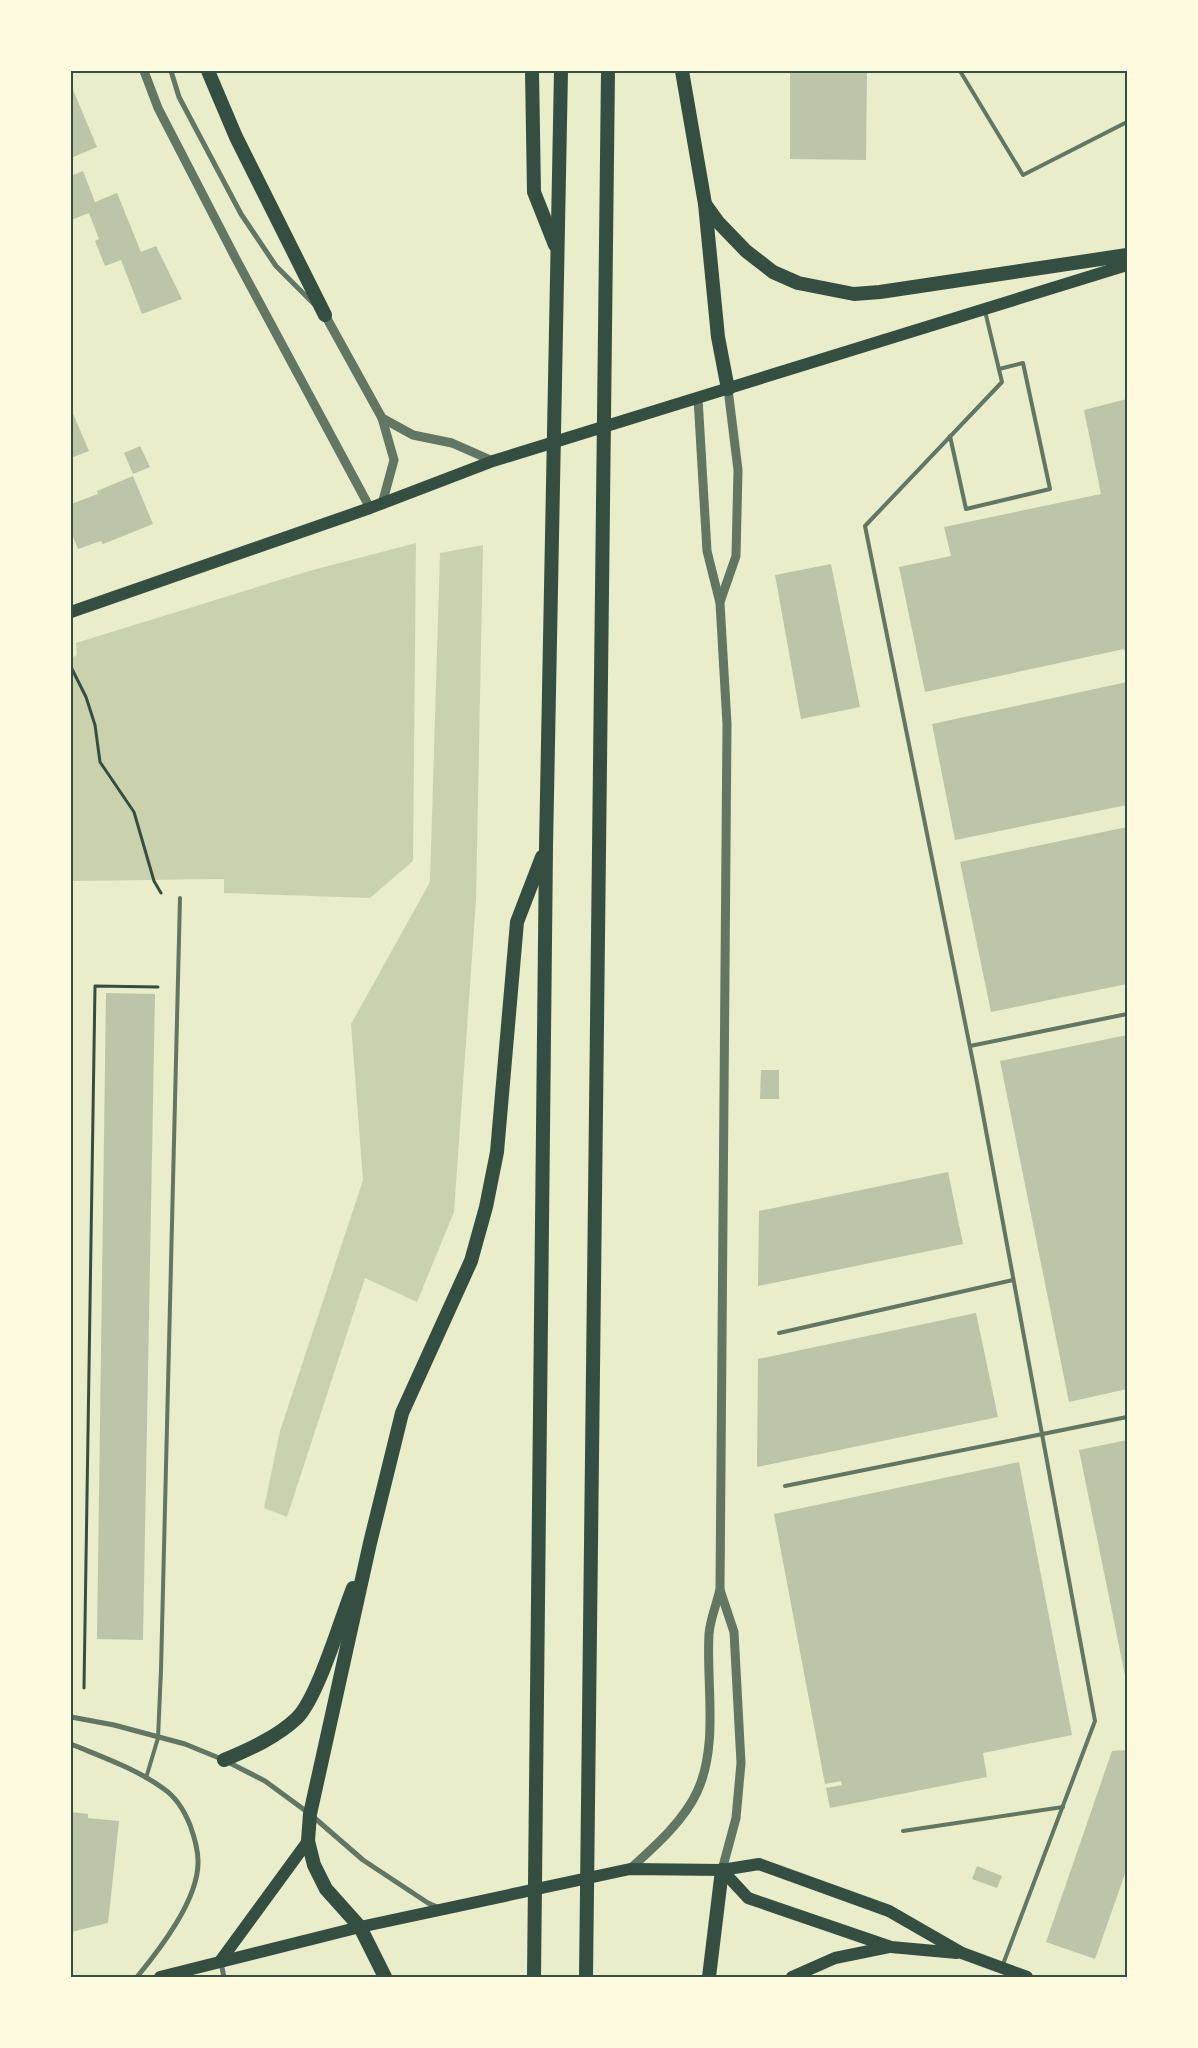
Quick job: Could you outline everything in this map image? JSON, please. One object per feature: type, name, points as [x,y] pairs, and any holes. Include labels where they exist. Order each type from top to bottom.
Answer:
[{"type":"highway","points":[[208,71],[236,137],[325,315]]},
{"type":"highway","points":[[532,71],[534,192],[557,250]]},
{"type":"highway","points":[[534,1977],[546,847],[561,71]]},
{"type":"highway","points":[[586,1977],[608,71]]},
{"type":"highway","points":[[682,71],[705,204],[718,337],[728,389]]},
{"type":"highway","points":[[705,204],[746,251],[773,272],[798,283],[854,294],[1126,264]]},
{"type":"highway","points":[[385,1977],[360,1927],[326,1889],[314,1865],[308,1841],[310,1814],[370,1543],[402,1414],[472,1262],[486,1207],[498,1152],[517,922],[546,847]]},
{"type":"highway","points":[[224,1760],[276,1735],[298,1716],[314,1691],[370,1543]]},
{"type":"highway","points":[[709,1977],[722,1870]]},
{"type":"main road","points":[[71,612],[376,506],[493,461],[1126,264]]},
{"type":"main road","points":[[221,1960],[308,1841]]},
{"type":"main road","points":[[160,1977],[221,1960],[360,1927],[630,1869],[722,1870],[759,1864],[889,1911],[962,1953],[1027,1977]]},
{"type":"main road","points":[[722,1870],[748,1898],[891,1947],[962,1953]]},
{"type":"main road","points":[[792,1977],[835,1958],[891,1947]]},
{"type":"street","points":[[144,71],[158,108],[231,251],[376,506]]},
{"type":"street","points":[[171,71],[178,97],[241,214],[276,266],[325,315],[382,418],[394,460],[376,506]]},
{"type":"street","points":[[720,603],[736,556],[738,470],[728,389]]},
{"type":"street","points":[[630,1869],[651,1849],[688,1806],[703,1777],[710,1749],[709,1632],[720,1590],[727,724],[720,603],[707,551],[698,398]]},
{"type":"street","points":[[382,418],[413,435],[452,443],[493,461]]},
{"type":"street","points":[[720,1590],[734,1632],[741,1763],[736,1818],[722,1870]]},
{"type":"street","points":[[71,1717],[114,1725],[185,1744],[224,1760],[266,1781],[310,1814],[363,1860],[428,1903],[446,1910]]},
{"type":"street","points":[[71,1744],[146,1778],[164,1789],[183,1807],[194,1835],[199,1862],[182,1913],[166,1940],[137,1977]]},
{"type":"street","points":[[221,1960],[224,1977]]},
{"type":"lane","points":[[960,71],[1024,175],[1127,122]]},
{"type":"lane","points":[[985,309],[1002,382],[866,526],[970,1046],[1095,1722],[1002,1968]]},
{"type":"lane","points":[[950,436],[966,509],[1050,489],[1023,363],[999,369]]},
{"type":"lane","points":[[146,1778],[158,1738],[180,898]]},
{"type":"lane","points":[[970,1046],[1127,1014]]},
{"type":"lane","points":[[779,1333],[1014,1280]]},
{"type":"lane","points":[[785,1486],[1127,1418]]},
{"type":"lane","points":[[903,1830],[1063,1807]]},
{"type":"path","points":[[71,666],[95,725],[100,762],[134,812],[158,891],[164,896],[180,898]]},
{"type":"path","points":[[84,1688],[95,986],[177,988]]},
{"type":"green space","points":[[416,543],[413,861],[370,898],[224,893],[224,879],[71,881],[71,658],[77,655],[76,643],[309,571]]},
{"type":"green space","points":[[483,545],[476,900],[454,1212],[417,1302],[365,1278],[287,1517],[264,1508],[280,1431],[363,1180],[351,1024],[430,882],[440,553]]},
{"type":"building","points":[[790,71],[867,71],[866,160],[790,159]]},
{"type":"building","points":[[71,85],[97,147],[71,158]]},
{"type":"building","points":[[83,171],[95,202],[117,193],[141,252],[156,246],[182,299],[142,314],[121,260],[105,266],[95,241],[99,239],[89,213],[71,220],[71,176]]},
{"type":"building","points":[[1127,399],[1127,656],[1124,649],[925,692],[899,567],[951,556],[944,527],[1101,494],[1084,410]]},
{"type":"building","points":[[71,409],[89,451],[71,458]]},
{"type":"building","points":[[140,446],[150,467],[133,474],[124,453]]},
{"type":"building","points":[[133,476],[153,524],[103,544],[101,541],[78,549],[71,532],[71,504],[98,494],[97,491]]},
{"type":"building","points":[[831,564],[860,707],[801,719],[775,575]]},
{"type":"building","points":[[1127,682],[1127,805],[955,840],[932,724]]},
{"type":"building","points":[[1127,827],[1127,984],[991,1012],[960,862]]},
{"type":"building","points":[[106,993],[155,994],[143,1640],[97,1639]]},
{"type":"building","points":[[1127,1035],[1127,1389],[1069,1402],[1000,1061]]},
{"type":"building","points":[[761,1070],[779,1070],[779,1099],[760,1099]]},
{"type":"building","points":[[948,1172],[963,1244],[758,1286],[759,1211]]},
{"type":"building","points":[[976,1313],[998,1417],[757,1467],[758,1359]]},
{"type":"building","points":[[1127,1440],[1127,1680],[1126,1680],[1079,1450]]},
{"type":"building","points":[[1019,1462],[1072,1735],[983,1753],[987,1777],[830,1808],[826,1788],[842,1785],[841,1781],[825,1784],[774,1514]]},
{"type":"building","points":[[1127,1750],[1127,1868],[1095,1959],[1046,1942],[1112,1751]]},
{"type":"building","points":[[71,1812],[88,1814],[88,1818],[119,1821],[108,1923],[71,1932]]},
{"type":"building","points":[[977,1866],[1002,1876],[997,1888],[972,1879]]}]
